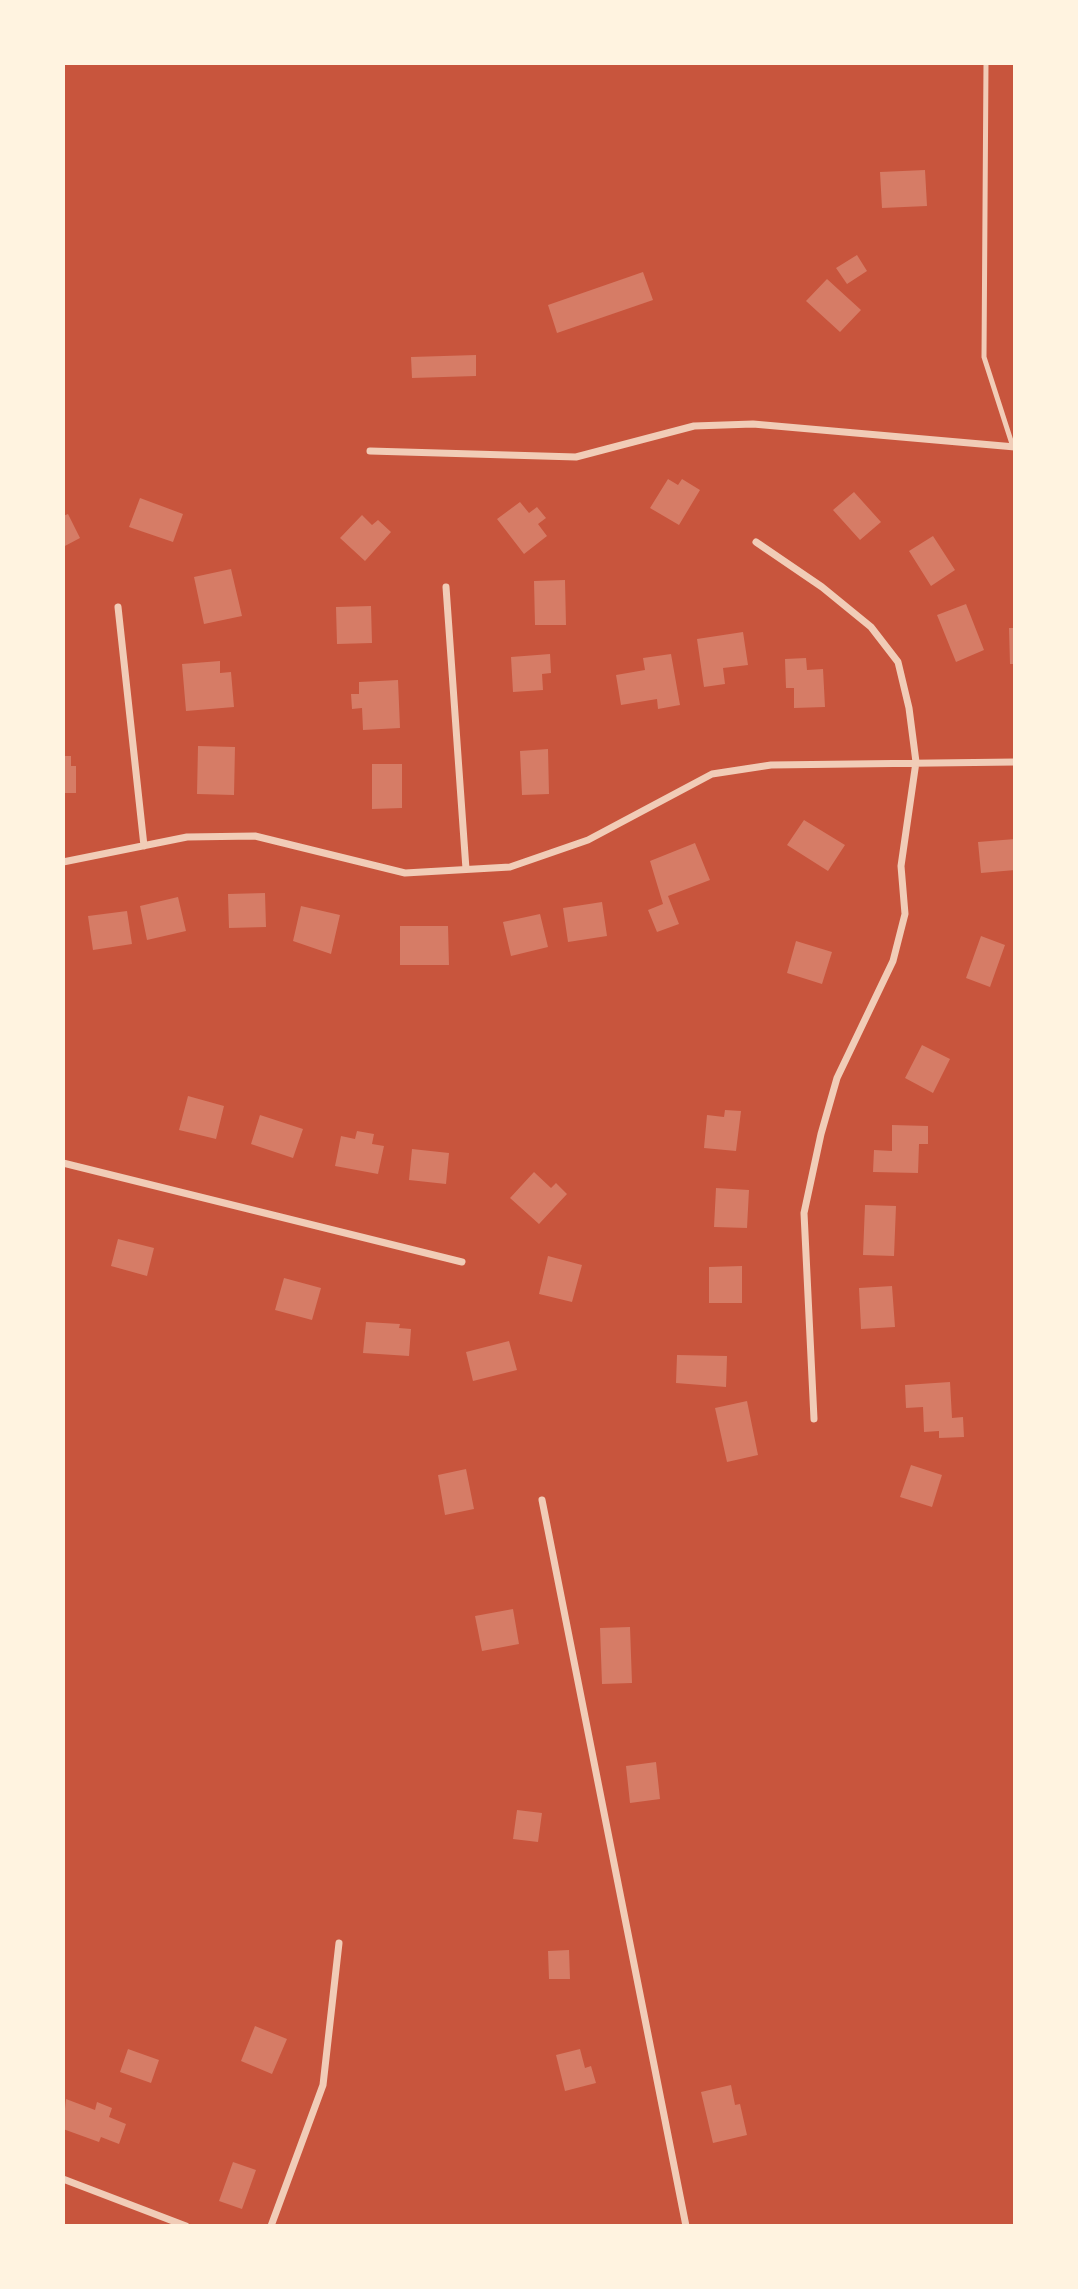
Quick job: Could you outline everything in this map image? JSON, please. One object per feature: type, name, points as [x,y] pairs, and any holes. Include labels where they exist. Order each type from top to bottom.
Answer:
[{"type":"street","points":[[370,451],[576,457],[694,426],[753,424],[1014,447]]},
{"type":"street","points":[[756,542],[822,587],[871,626],[898,662],[909,708],[916,762],[901,866],[905,914],[896,949],[836,1078],[804,1213],[814,1419]]},
{"type":"street","points":[[446,587],[466,869]]},
{"type":"street","points":[[118,607],[144,846]]},
{"type":"street","points":[[63,862],[187,837],[254,836],[405,873],[510,866],[588,840],[712,774],[771,765],[1015,762]]},
{"type":"street","points":[[63,1163],[462,1262]]},
{"type":"street","points":[[542,1500],[685,2226]]},
{"type":"street","points":[[271,2226],[323,2085],[339,1943]]},
{"type":"street","points":[[63,2179],[186,2226]]},
{"type":"lane","points":[[986,63],[984,357],[1014,447]]},
{"type":"building","points":[[925,170],[927,206],[882,208],[880,172]]},
{"type":"building","points":[[857,255],[867,271],[847,284],[836,268]]},
{"type":"building","points":[[643,272],[653,300],[557,333],[548,305]]},
{"type":"building","points":[[827,279],[861,310],[840,332],[806,301]]},
{"type":"building","points":[[476,355],[476,376],[412,378],[411,357]]},
{"type":"building","points":[[668,479],[678,485],[682,479],[700,490],[679,525],[650,508]]},
{"type":"building","points":[[854,492],[881,522],[860,540],[833,510]]},
{"type":"building","points":[[140,498],[183,514],[173,542],[129,527]]},
{"type":"building","points":[[520,502],[529,513],[537,507],[546,518],[538,524],[547,536],[524,554],[497,519]]},
{"type":"building","points":[[68,514],[80,538],[63,547],[63,516]]},
{"type":"building","points":[[362,515],[372,525],[378,520],[391,532],[365,561],[340,538]]},
{"type":"building","points":[[933,536],[955,570],[931,586],[909,551]]},
{"type":"building","points":[[231,569],[242,616],[204,624],[194,577]]},
{"type":"building","points":[[565,580],[566,625],[535,625],[534,581]]},
{"type":"building","points":[[966,604],[984,650],[956,662],[937,615]]},
{"type":"building","points":[[371,606],[372,643],[337,644],[336,607]]},
{"type":"building","points":[[1009,628],[1015,628],[1015,664],[1010,664]]},
{"type":"building","points":[[743,632],[748,665],[723,668],[725,684],[704,687],[697,639]]},
{"type":"building","points":[[550,654],[551,673],[542,674],[543,690],[513,692],[511,657]]},
{"type":"building","points":[[671,654],[680,705],[658,709],[657,699],[621,705],[616,675],[645,670],[643,658]]},
{"type":"building","points":[[806,658],[807,670],[823,669],[825,707],[794,708],[794,688],[786,688],[785,659]]},
{"type":"building","points":[[220,661],[220,673],[231,672],[234,707],[186,711],[182,664]]},
{"type":"building","points":[[398,680],[400,728],[363,730],[362,708],[352,709],[351,694],[359,694],[359,682]]},
{"type":"building","points":[[198,746],[235,747],[234,795],[197,794]]},
{"type":"building","points":[[548,749],[549,794],[522,795],[520,751]]},
{"type":"building","points":[[63,756],[71,756],[71,766],[76,766],[76,793],[63,793]]},
{"type":"building","points":[[372,764],[402,764],[402,808],[372,809]]},
{"type":"building","points":[[804,820],[845,845],[828,871],[787,845]]},
{"type":"building","points":[[1015,839],[1015,870],[981,873],[978,842]]},
{"type":"building","points":[[695,843],[710,880],[668,896],[679,924],[657,932],[648,910],[663,904],[650,861]]},
{"type":"building","points":[[265,893],[266,927],[229,928],[228,894]]},
{"type":"building","points":[[178,897],[186,931],[147,940],[140,906]]},
{"type":"building","points":[[602,902],[607,936],[568,942],[563,908]]},
{"type":"building","points":[[301,906],[340,915],[331,954],[293,941]]},
{"type":"building","points":[[127,911],[132,944],[93,950],[88,916]]},
{"type":"building","points":[[540,914],[548,947],[511,956],[503,922]]},
{"type":"building","points":[[400,926],[448,926],[449,965],[400,965]]},
{"type":"building","points":[[981,936],[1005,945],[990,987],[966,978]]},
{"type":"building","points":[[796,941],[832,952],[822,984],[787,973]]},
{"type":"building","points":[[922,1045],[950,1059],[933,1093],[905,1078]]},
{"type":"building","points":[[188,1096],[224,1106],[216,1139],[179,1130]]},
{"type":"building","points":[[725,1110],[741,1111],[736,1151],[704,1148],[707,1115],[724,1117]]},
{"type":"building","points":[[260,1115],[303,1129],[293,1158],[251,1144]]},
{"type":"building","points":[[892,1125],[928,1126],[928,1144],[919,1144],[918,1173],[873,1172],[874,1150],[892,1151]]},
{"type":"building","points":[[357,1131],[374,1134],[372,1144],[384,1146],[378,1174],[335,1166],[341,1136],[355,1139]]},
{"type":"building","points":[[412,1149],[449,1153],[446,1184],[409,1180]]},
{"type":"building","points":[[534,1172],[551,1188],[556,1183],[567,1194],[539,1224],[510,1198]]},
{"type":"building","points":[[716,1188],[749,1190],[747,1228],[714,1227]]},
{"type":"building","points":[[865,1205],[896,1206],[894,1256],[863,1255]]},
{"type":"building","points":[[118,1239],[154,1248],[147,1276],[111,1266]]},
{"type":"building","points":[[548,1256],[582,1265],[572,1302],[539,1294]]},
{"type":"building","points":[[742,1266],[742,1303],[709,1303],[709,1267]]},
{"type":"building","points":[[284,1278],[321,1288],[312,1320],[275,1310]]},
{"type":"building","points":[[892,1286],[895,1327],[861,1329],[859,1288]]},
{"type":"building","points":[[366,1322],[400,1324],[399,1328],[411,1329],[409,1356],[363,1353]]},
{"type":"building","points":[[509,1341],[517,1370],[473,1381],[466,1352]]},
{"type":"building","points":[[677,1355],[727,1356],[726,1387],[676,1383]]},
{"type":"building","points":[[950,1382],[952,1418],[963,1417],[964,1437],[939,1438],[939,1431],[924,1432],[923,1407],[906,1408],[905,1385]]},
{"type":"building","points":[[747,1401],[758,1455],[727,1462],[715,1408]]},
{"type":"building","points":[[911,1465],[942,1475],[932,1507],[900,1497]]},
{"type":"building","points":[[466,1469],[474,1509],[445,1515],[438,1475]]},
{"type":"building","points":[[513,1609],[519,1644],[482,1651],[475,1616]]},
{"type":"building","points":[[630,1627],[632,1683],[602,1684],[600,1628]]},
{"type":"building","points":[[656,1762],[660,1799],[630,1803],[626,1766]]},
{"type":"building","points":[[517,1810],[542,1813],[538,1842],[513,1839]]},
{"type":"building","points":[[569,1950],[570,1979],[549,1979],[548,1951]]},
{"type":"building","points":[[255,2026],[287,2039],[272,2074],[241,2061]]},
{"type":"building","points":[[128,2049],[159,2060],[151,2083],[120,2072]]},
{"type":"building","points":[[580,2049],[585,2068],[591,2066],[596,2083],[565,2091],[556,2055]]},
{"type":"building","points":[[731,2085],[735,2105],[740,2104],[747,2135],[713,2143],[701,2092]]},
{"type":"building","points":[[66,2099],[95,2110],[97,2102],[112,2108],[109,2117],[126,2124],[119,2144],[101,2137],[99,2142],[63,2129]]},
{"type":"building","points":[[233,2162],[256,2170],[242,2209],[219,2201]]}]
